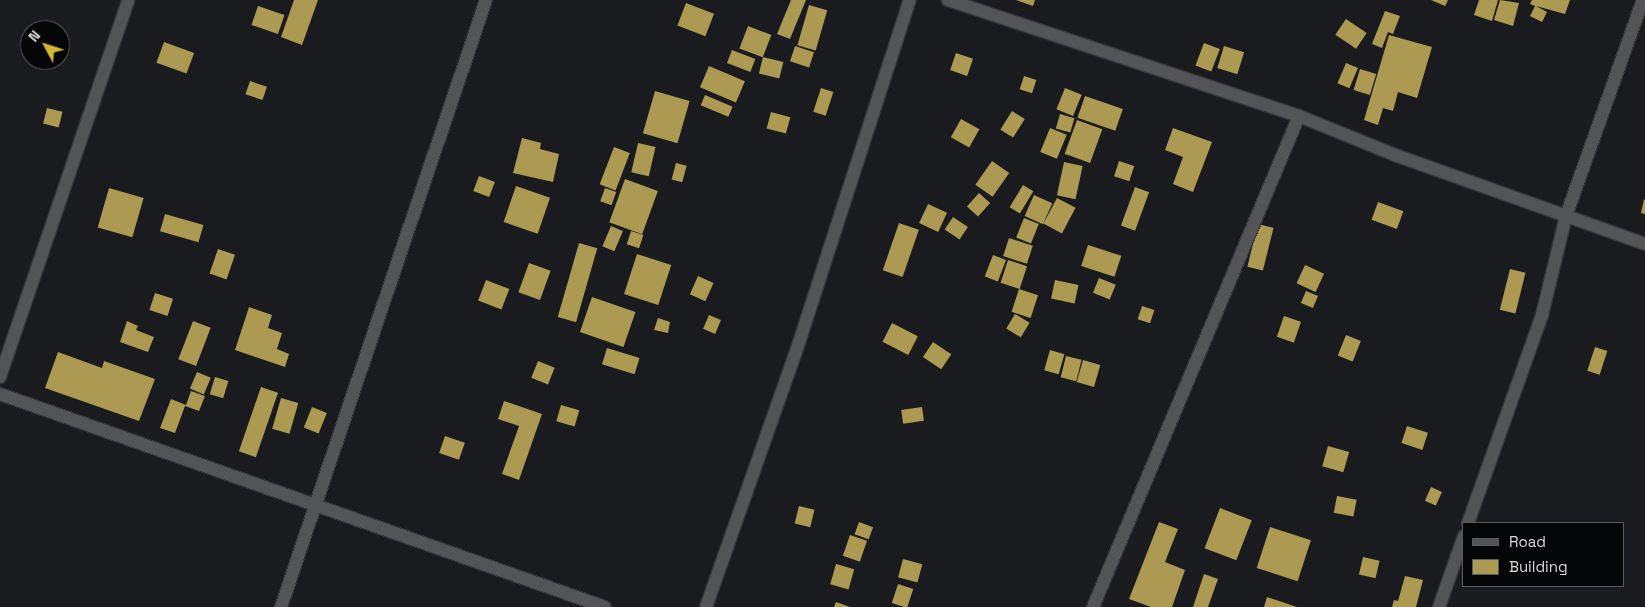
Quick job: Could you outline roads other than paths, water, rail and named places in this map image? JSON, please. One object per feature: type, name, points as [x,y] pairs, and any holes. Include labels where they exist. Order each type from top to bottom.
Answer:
[{"type":"street","points":[[0,377],[128,0]]},
{"type":"street","points":[[281,607],[486,0]]},
{"type":"street","points":[[706,607],[796,352],[910,0]]},
{"type":"street","points":[[948,0],[1300,116],[1395,155],[1645,244]]},
{"type":"street","points":[[1468,522],[1542,315],[1566,216],[1643,0]]},
{"type":"street","points":[[1093,607],[1300,116]]},
{"type":"street","points":[[0,394],[605,607]]},
{"type":"street","points":[[1438,607],[1462,541]]}]
